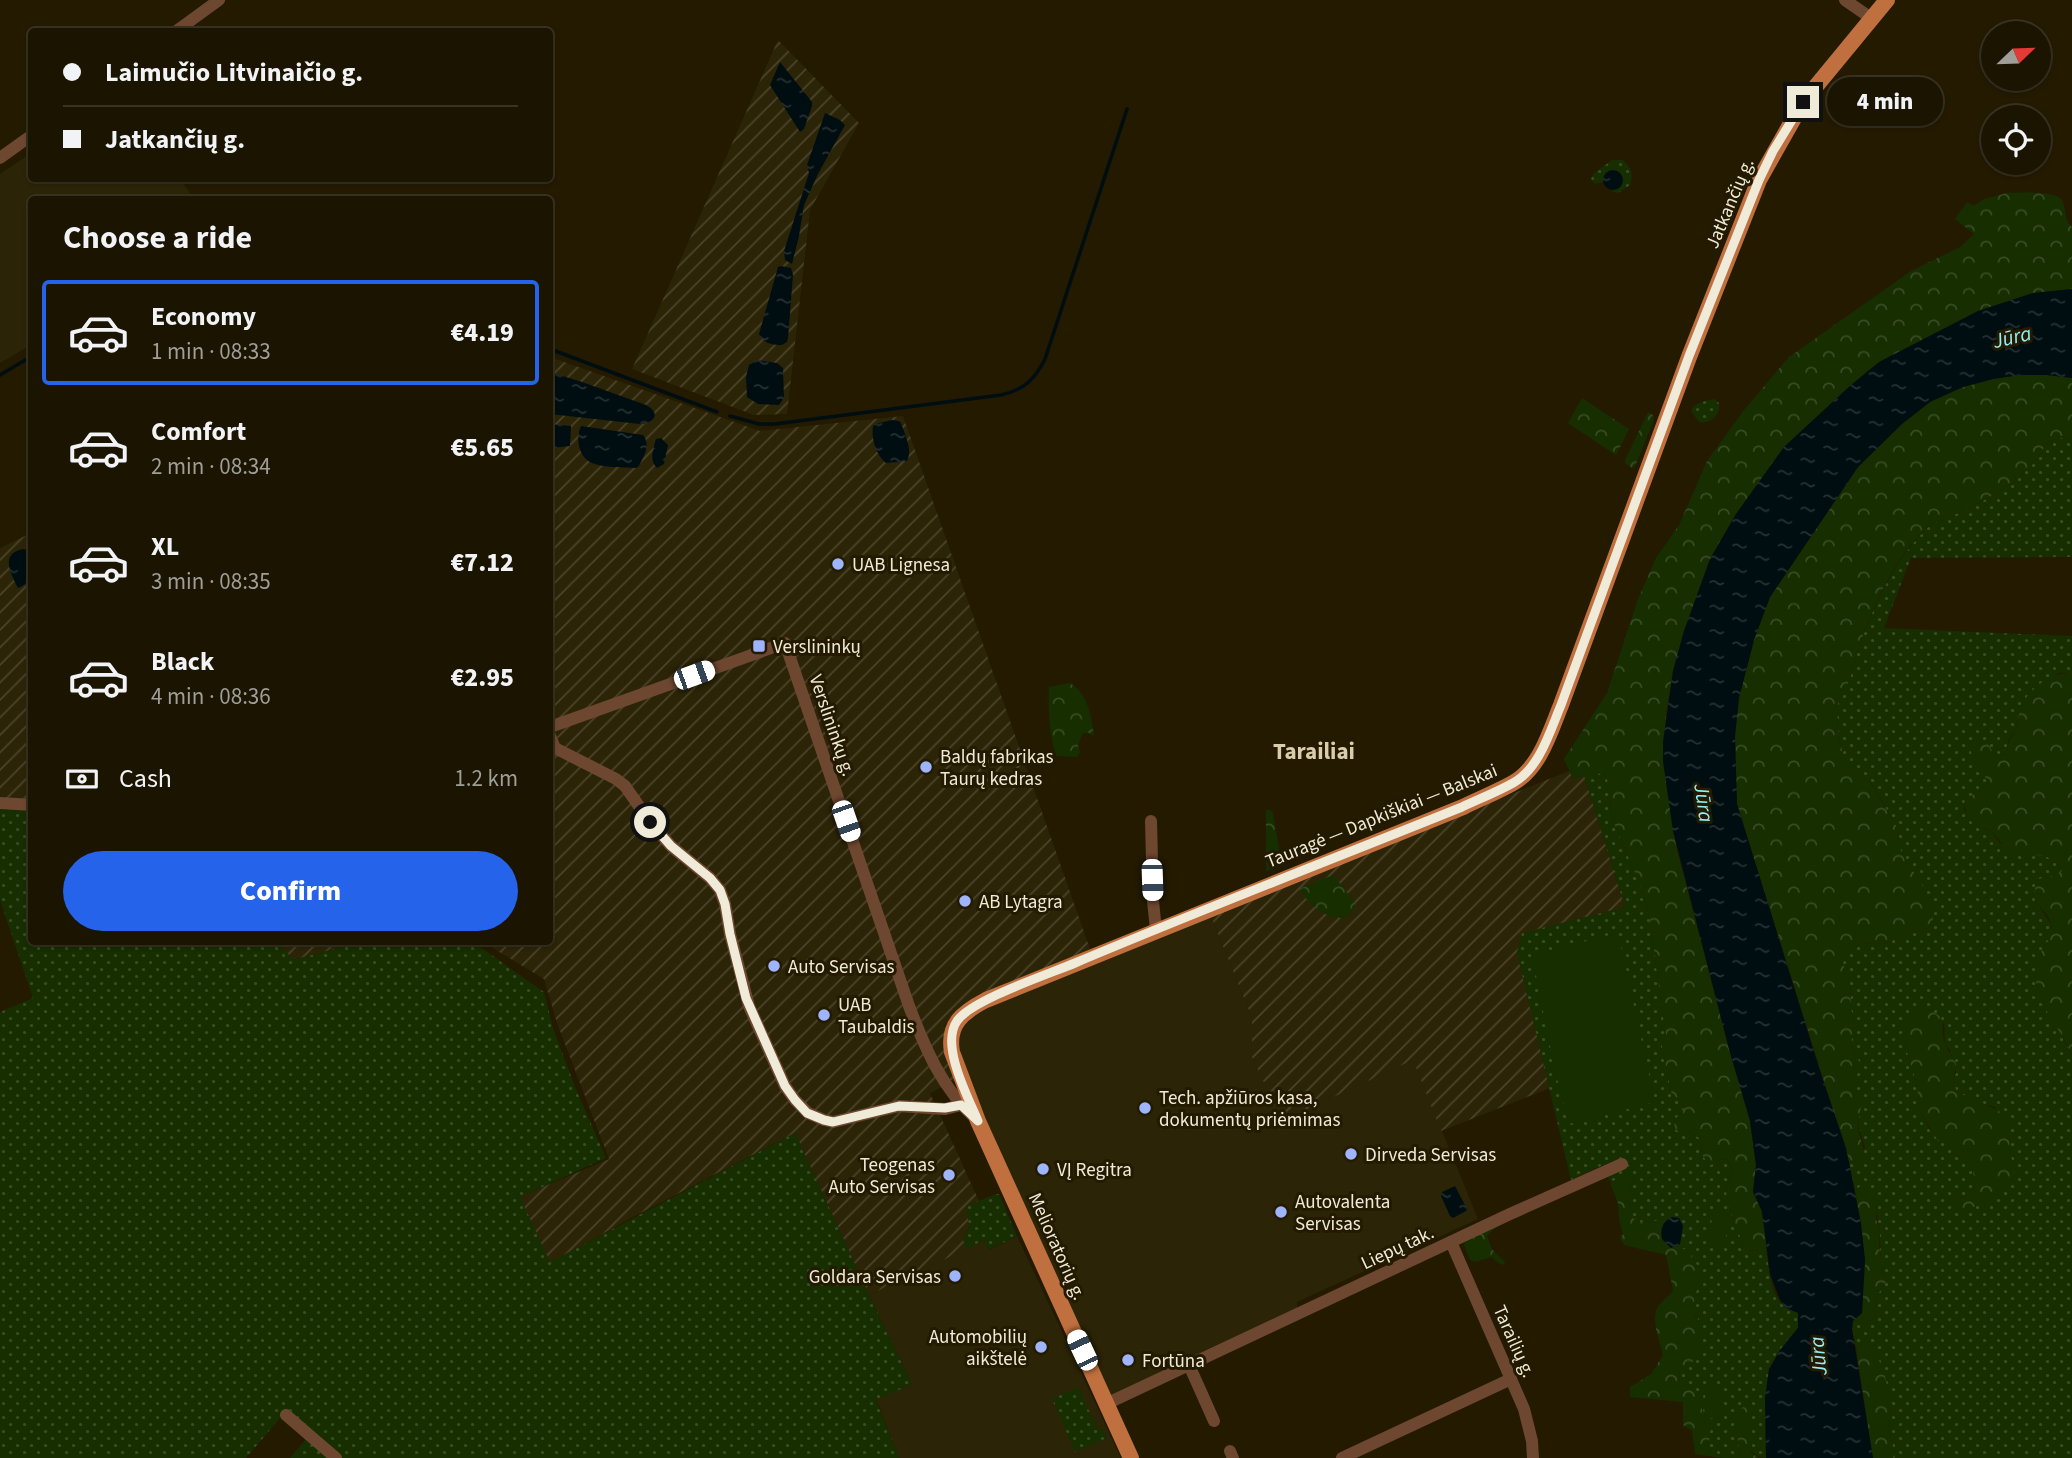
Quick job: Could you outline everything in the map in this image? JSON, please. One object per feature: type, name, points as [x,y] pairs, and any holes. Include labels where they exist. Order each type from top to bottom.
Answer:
[{"type":"main road","name":"Jatkančių g.","points":[[1670,408],[1759,180],[1773,151],[1803,102],[1887,0]]},
{"type":"main road","name":"Tauragė — Dapkiškiai — Balskai","points":[[966,1012],[986,1000],[1515,783],[1541,753],[1561,705],[1670,408]]},
{"type":"main road","name":"Melioratorių g.","points":[[966,1012],[951,1033],[954,1060],[978,1121],[1131,1458]]},
{"type":"street","points":[[180,28],[219,0]]},
{"type":"street","points":[[1845,0],[1871,18]]},
{"type":"street","points":[[0,158],[28,138]]},
{"type":"street","name":"Verslininkų g.","points":[[553,726],[785,643],[925,1047],[937,1071],[961,1105],[978,1121]]},
{"type":"street","points":[[553,743],[555,748],[617,779],[625,786],[671,846],[710,878],[720,890],[749,1006],[785,1086],[807,1113],[833,1122],[899,1106],[945,1108],[961,1105]]},
{"type":"street","points":[[0,803],[28,805]]},
{"type":"street","points":[[1151,821],[1156,930]]},
{"type":"street","name":"Liepų tak.","points":[[1106,1404],[1622,1164]]},
{"type":"street","name":"Tarailių g.","points":[[1451,1242],[1528,1423],[1533,1458]]},
{"type":"street","points":[[1189,1365],[1213,1421]]},
{"type":"street","points":[[1342,1458],[1511,1379]]},
{"type":"street","points":[[286,1415],[335,1458]]},
{"type":"shaded area","points":[[778,40],[859,123],[810,210],[787,414],[754,415],[632,369]]},
{"type":"shaded area","points":[[28,155],[28,182],[182,182],[192,196],[28,196],[28,347],[0,363],[0,174]]},
{"type":"shaded area","points":[[553,358],[760,431],[903,416],[1090,949],[971,1001],[956,1011],[945,1025],[944,1045],[955,1081],[930,1093],[979,1201],[967,1206],[969,1226],[963,1242],[966,1249],[869,1295],[795,1133],[550,1263],[519,1197],[609,1159],[557,1023],[544,979],[488,945],[553,945]]},
{"type":"shaded area","points":[[28,534],[28,805],[0,803],[0,548]]},
{"type":"shaded area","points":[[1569,771],[1573,778],[1584,775],[1625,907],[1522,934],[1517,953],[1550,1088],[1441,1131],[1413,1060],[1282,1121],[1252,1057],[1252,1018],[1210,914]]},
{"type":"shaded area","points":[[1210,914],[1252,1018],[1252,1057],[1283,1120],[1413,1060],[1478,1219],[1297,1302],[1298,1314],[1113,1401],[985,1119],[961,1056],[960,1033],[970,1019],[997,1003]]},
{"type":"shaded area","points":[[280,945],[350,945],[293,960]]},
{"type":"shaded area","points":[[1017,1236],[1121,1458],[899,1458],[876,1399],[912,1384],[869,1295],[984,1240],[989,1250]]},
{"type":"green space","points":[[1612,160],[1623,160],[1632,174],[1630,185],[1618,193],[1611,191],[1622,184],[1605,175],[1603,182],[1595,184],[1591,179],[1593,174]]},
{"type":"green space","points":[[2005,193],[2045,193],[2062,200],[2067,221],[2072,227],[2072,289],[2033,293],[1978,311],[1880,362],[1784,447],[1736,514],[1710,559],[1684,631],[1673,671],[1663,761],[1676,846],[1750,1121],[1756,1165],[1753,1191],[1761,1210],[1766,1236],[1766,1249],[1753,1251],[1745,1249],[1732,1216],[1726,1191],[1732,1168],[1726,1159],[1711,1165],[1702,1154],[1702,1139],[1675,1129],[1674,1121],[1684,1106],[1681,1100],[1672,1096],[1662,1046],[1666,1036],[1647,907],[1611,816],[1610,787],[1606,777],[1598,773],[1573,779],[1564,759],[1607,693],[1638,599],[1656,558],[1679,525],[1707,461],[1744,410],[1789,357],[1911,271],[1960,247],[1974,234],[1955,219],[1967,202],[1974,206]]},
{"type":"green space","points":[[2020,375],[2072,378],[2072,439],[2059,438],[2047,442],[2030,466],[2009,485],[1932,525],[1913,543],[1893,571],[1877,602],[1849,681],[1839,699],[1838,728],[1845,760],[1855,775],[1869,780],[1898,829],[1899,846],[1906,863],[1919,878],[1933,910],[1933,926],[1882,944],[1862,943],[1846,953],[1843,964],[1850,982],[1851,1010],[1854,1017],[1851,1045],[1861,1069],[1854,1085],[1861,1106],[1858,1126],[1863,1146],[1863,1157],[1857,1162],[1849,1161],[1737,804],[1735,736],[1739,698],[1754,640],[1770,597],[1858,467],[1902,424],[1930,402],[1963,387]]},
{"type":"green space","points":[[1582,398],[1629,429],[1616,455],[1568,423]]},
{"type":"green space","points":[[1714,399],[1719,403],[1718,412],[1711,420],[1699,422],[1691,411],[1701,402]]},
{"type":"green space","points":[[1648,412],[1653,415],[1654,420],[1632,468],[1625,460]]},
{"type":"green space","points":[[2059,438],[2072,439],[2072,557],[1911,558],[1884,628],[2072,636],[2072,672],[2059,673],[2021,708],[2016,728],[2008,741],[2007,754],[2000,755],[1992,751],[1974,762],[1989,780],[1982,790],[1965,799],[1964,810],[1970,820],[1991,831],[2000,843],[2029,855],[2040,854],[2052,859],[2063,871],[2039,879],[2035,901],[2051,924],[2053,934],[2041,952],[2036,983],[2040,996],[2072,1055],[2072,1458],[1895,1458],[1889,1429],[1891,1407],[1886,1390],[1868,1344],[1856,1347],[1852,1329],[1853,1321],[1867,1324],[1874,1319],[1876,1297],[1886,1282],[1881,1258],[1877,1205],[1859,1187],[1856,1196],[1849,1161],[1857,1162],[1865,1147],[1858,1125],[1861,1103],[1853,1087],[1855,1052],[1851,1045],[1854,1017],[1851,1010],[1850,982],[1842,964],[1846,953],[1862,943],[1882,944],[1933,926],[1919,878],[1906,863],[1899,846],[1898,829],[1870,781],[1855,775],[1845,760],[1838,728],[1838,707],[1877,602],[1913,543],[1932,525],[2009,485],[2030,466],[2047,442]],"holes":[[[1944,1023],[1945,1045],[1950,1050],[1956,1072],[1953,1083],[1957,1092],[1995,1107],[2009,1136],[2014,1167],[1954,1210],[1955,1199],[1971,1194],[1975,1183],[1972,1166],[1953,1153],[1949,1145],[1930,1130],[1921,1113],[1915,1077],[1902,1036]]]},
{"type":"green space","points":[[2072,672],[2072,1055],[2041,1000],[2036,979],[2041,951],[2050,938],[2052,926],[2035,901],[2035,888],[2039,879],[2062,871],[2045,856],[2021,855],[2009,851],[1987,829],[1972,822],[1966,812],[1965,799],[1982,790],[1988,781],[1974,762],[1969,746],[1975,742],[1988,743],[1992,751],[2000,755],[2007,754],[2020,711],[2028,696],[2048,679]]},
{"type":"green space","points":[[1069,683],[1084,697],[1094,734],[1083,733],[1077,757],[1056,756],[1050,722],[1049,687]]},
{"type":"green space","points":[[1598,773],[1606,777],[1610,787],[1611,816],[1647,907],[1666,1036],[1662,1046],[1672,1096],[1681,1100],[1684,1106],[1674,1121],[1702,1139],[1701,1151],[1717,1162],[1726,1159],[1732,1168],[1726,1191],[1745,1249],[1766,1249],[1771,1282],[1777,1297],[1787,1308],[1798,1312],[1798,1328],[1787,1341],[1765,1397],[1766,1458],[1752,1452],[1737,1429],[1740,1458],[1708,1456],[1711,1421],[1702,1421],[1702,1402],[1680,1382],[1679,1372],[1699,1321],[1693,1311],[1694,1294],[1658,1221],[1640,1222],[1631,1217],[1627,1201],[1633,1179],[1628,1176],[1610,1182],[1603,1165],[1571,1180],[1517,953],[1522,933],[1625,907],[1584,775]]},
{"type":"green space","points":[[0,809],[28,811],[28,945],[280,945],[293,960],[350,945],[477,945],[544,992],[553,1028],[575,1087],[606,1158],[520,1197],[550,1262],[795,1133],[912,1384],[876,1400],[899,1458],[290,1458],[306,1439],[281,1417],[246,1458],[0,1458],[0,1012],[33,998],[0,900]]},
{"type":"green space","points":[[1266,810],[1273,813],[1281,861],[1276,868],[1266,871]]},
{"type":"green space","points":[[1333,875],[1356,904],[1344,918],[1336,918],[1319,910],[1299,889]]},
{"type":"green space","points":[[1618,933],[1655,1102],[1569,1124],[1555,1071],[1532,955]]},
{"type":"green space","points":[[1922,1008],[1941,1018],[1945,1043],[1956,1064],[1953,1083],[1957,1092],[2004,1115],[2008,1127],[2014,1168],[2009,1185],[1994,1198],[1958,1212],[1951,1203],[1971,1194],[1975,1183],[1972,1166],[1953,1153],[1949,1145],[1938,1141],[1921,1113],[1915,1077],[1902,1036],[1905,1017],[1911,1011]]},
{"type":"green space","points":[[1628,1175],[1633,1179],[1627,1201],[1631,1217],[1640,1222],[1658,1221],[1662,1225],[1662,1239],[1671,1248],[1690,1251],[1699,1271],[1694,1314],[1700,1326],[1700,1356],[1679,1372],[1680,1382],[1695,1388],[1702,1402],[1702,1420],[1711,1421],[1708,1456],[1695,1454],[1692,1431],[1683,1425],[1683,1402],[1630,1397],[1630,1387],[1651,1374],[1663,1355],[1655,1325],[1655,1313],[1673,1290],[1666,1255],[1624,1245],[1620,1238],[1623,1234],[1618,1203],[1610,1183]]},
{"type":"green space","points":[[1865,1184],[1877,1205],[1879,1245],[1886,1282],[1876,1297],[1874,1319],[1867,1324],[1853,1321],[1862,1313],[1865,1260],[1856,1196],[1859,1187]]},
{"type":"green space","points":[[999,1194],[1017,1236],[988,1250],[984,1240],[966,1249],[963,1242],[969,1226],[966,1206]]},
{"type":"green space","points":[[1713,1212],[1729,1214],[1725,1247],[1708,1245]]},
{"type":"green space","points":[[1499,1224],[1487,1236],[1492,1249],[1505,1262],[1504,1265],[1492,1257],[1475,1262],[1470,1260],[1464,1245],[1466,1240]]},
{"type":"green space","points":[[1868,1344],[1874,1350],[1884,1371],[1891,1407],[1889,1429],[1895,1458],[1873,1458],[1856,1347]]},
{"type":"green space","points":[[1706,1385],[1723,1386],[1722,1419],[1704,1418]]},
{"type":"green space","points":[[1078,1387],[1098,1430],[1103,1429],[1107,1438],[1075,1452],[1052,1399]]},
{"type":"green space","points":[[1739,1409],[1749,1409],[1751,1415],[1750,1449],[1752,1454],[1760,1458],[1740,1458],[1737,1429]]},
{"type":"water","points":[[780,62],[812,102],[804,129],[800,132],[770,85]]},
{"type":"water","points":[[825,113],[845,125],[804,205],[792,264],[785,260],[784,251],[809,173],[807,165]]},
{"type":"water","points":[[1613,170],[1620,173],[1623,180],[1620,187],[1613,190],[1606,187],[1603,180],[1606,173]]},
{"type":"water","points":[[778,267],[791,268],[793,275],[787,342],[775,345],[763,340],[759,334]]},
{"type":"water","name":"Jūra","points":[[2072,289],[2072,378],[2020,375],[1963,387],[1930,402],[1902,424],[1858,467],[1770,597],[1754,640],[1739,698],[1735,736],[1737,804],[1846,1148],[1861,1223],[1865,1260],[1862,1313],[1853,1321],[1852,1329],[1873,1458],[1766,1458],[1765,1397],[1769,1369],[1798,1328],[1798,1313],[1786,1308],[1780,1300],[1770,1274],[1762,1211],[1753,1192],[1756,1165],[1750,1121],[1673,831],[1663,761],[1663,742],[1673,671],[1684,631],[1710,559],[1736,514],[1784,447],[1879,362],[1978,311],[2033,293]]},
{"type":"water","points":[[758,360],[777,363],[783,368],[784,398],[779,405],[758,404],[747,397],[746,377],[749,365]]},
{"type":"water","points":[[553,373],[646,405],[655,414],[649,422],[640,424],[553,414]]},
{"type":"water","points":[[892,420],[901,423],[909,447],[907,461],[886,463],[875,446],[873,426]]},
{"type":"water","points":[[553,424],[571,426],[570,446],[553,448]]},
{"type":"water","points":[[581,426],[643,435],[647,447],[639,466],[610,467],[590,462],[580,448],[578,437]]},
{"type":"water","points":[[661,438],[668,445],[664,464],[657,468],[652,454],[656,439]]},
{"type":"water","points":[[28,550],[28,581],[18,588],[9,564],[11,555],[16,551]]},
{"type":"water","points":[[1455,1186],[1467,1209],[1453,1218],[1441,1196],[1442,1192]]},
{"type":"water","points":[[1672,1217],[1679,1218],[1683,1226],[1680,1244],[1671,1248],[1662,1239],[1661,1232],[1662,1226]]},
{"type":"waterway","points":[[730,416],[759,424],[775,424],[1001,395],[1028,383],[1045,359],[1127,109]]},
{"type":"waterway","points":[[553,350],[717,412]]},
{"type":"waterway","points":[[0,375],[28,358]]},
{"type":"place","name":"UAB Lignesa","points":[[838,564]]},
{"type":"place","name":"Verslininkų","points":[[759,646]]},
{"type":"place","name":"Baldų fabrikas Taurų kedras","points":[[926,767]]},
{"type":"place","name":"AB Lytagra","points":[[965,901]]},
{"type":"place","name":"Auto Servisas","points":[[774,966]]},
{"type":"place","name":"UAB Taubaldis","points":[[824,1015]]},
{"type":"place","name":"Tech. apžiūros kasa, dokumentų priėmimas","points":[[1145,1108]]},
{"type":"place","name":"Dirveda Servisas","points":[[1351,1154]]},
{"type":"place","name":"VĮ Regitra","points":[[1043,1169]]},
{"type":"place","name":"Teogenas Auto Servisas","points":[[949,1175]]},
{"type":"place","name":"Autovalenta Servisas","points":[[1281,1212]]},
{"type":"place","name":"Goldara Servisas","points":[[955,1276]]},
{"type":"place","name":"Automobilių aikštelė","points":[[1041,1347]]},
{"type":"place","name":"Fortūna","points":[[1128,1360]]},
{"type":"district","name":"Tarailiai","points":[[1314,751]]},
{"type":"route","points":[[650,822],[671,846],[710,878],[720,890],[749,1006],[785,1086],[807,1113],[833,1122],[899,1106],[945,1108],[961,1105],[978,1121],[951,1046],[951,1033],[955,1024],[973,1007],[1462,807],[1515,783],[1532,765],[1541,753],[1561,705],[1689,356],[1759,180],[1803,102]]}]
